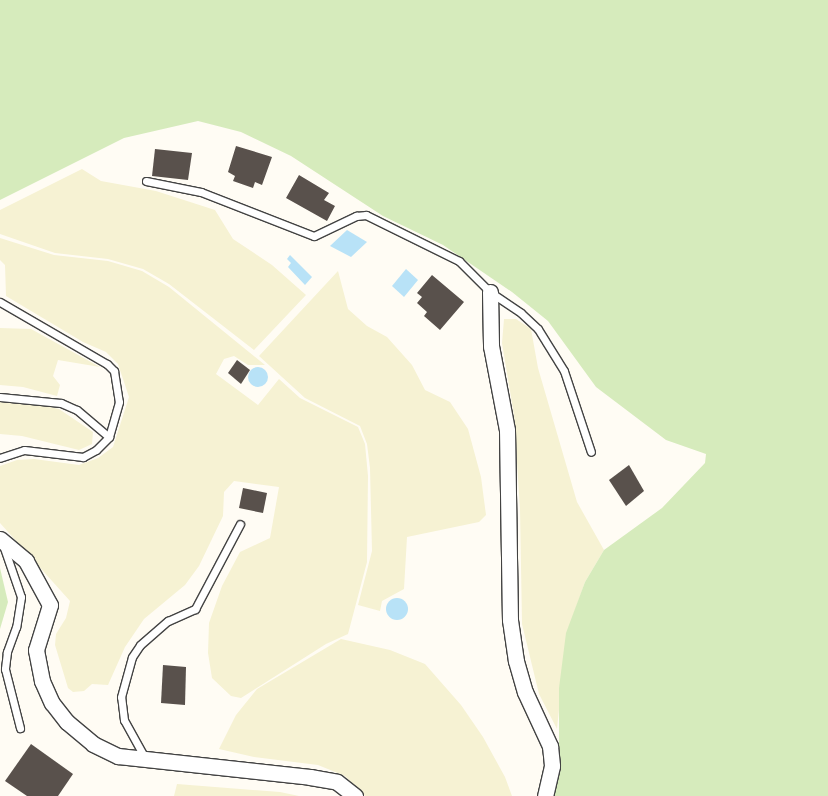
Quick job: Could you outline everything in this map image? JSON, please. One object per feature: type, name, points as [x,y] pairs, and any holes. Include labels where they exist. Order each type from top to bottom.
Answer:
[{"type":"street","points":[[490,292],[491,346],[507,430],[510,620],[516,661],[525,692],[550,746],[552,766],[545,796]]},
{"type":"street","points":[[1,539],[26,561],[50,605],[36,650],[42,682],[52,703],[67,722],[93,744],[118,756],[310,776],[337,782],[355,796]]},
{"type":"lane","points":[[146,181],[201,192],[314,236],[356,216],[366,214],[459,261],[490,292],[521,313],[538,329],[556,355],[564,371],[591,452]]},
{"type":"lane","points":[[0,302],[89,353],[114,371],[119,402],[109,437],[96,450],[83,457],[24,450],[0,458]]},
{"type":"lane","points":[[0,397],[61,403],[77,410],[109,437]]},
{"type":"lane","points":[[146,760],[124,720],[121,697],[132,657],[140,644],[168,621],[195,609],[240,524]]},
{"type":"lane","points":[[1,539],[21,597],[16,627],[7,652],[5,669],[20,728]]},
{"type":"shaded area","points":[[82,169],[101,181],[156,191],[215,210],[233,239],[272,265],[306,295],[254,350],[169,284],[143,269],[108,259],[55,253],[0,234],[0,210]]},
{"type":"shaded area","points":[[0,238],[54,255],[108,261],[142,271],[169,287],[265,365],[248,365],[234,356],[224,359],[216,374],[258,405],[279,379],[300,398],[358,427],[365,444],[368,476],[367,562],[348,634],[326,644],[241,698],[231,696],[212,678],[208,653],[209,623],[222,586],[240,552],[270,538],[279,487],[234,481],[224,492],[223,516],[199,566],[185,585],[144,619],[125,647],[108,685],[92,684],[84,691],[73,692],[68,688],[55,645],[56,634],[66,618],[70,601],[0,523],[0,466],[17,460],[34,459],[79,465],[98,458],[113,447],[129,397],[118,364],[106,352],[83,342],[6,296],[5,265],[0,260]]},
{"type":"shaded area","points":[[338,271],[348,309],[367,326],[387,337],[412,365],[425,390],[450,402],[468,429],[481,477],[486,515],[479,522],[407,537],[404,589],[382,601],[380,611],[358,605],[372,551],[370,468],[367,444],[360,426],[305,398],[259,356]]},
{"type":"shaded area","points":[[504,319],[516,319],[531,329],[538,368],[577,502],[604,550],[585,582],[567,633],[557,729],[539,694],[522,624],[520,509],[514,415],[502,343]]},
{"type":"shaded area","points":[[0,328],[31,329],[100,367],[58,360],[53,376],[60,385],[57,396],[23,387],[0,385]]},
{"type":"shaded area","points":[[0,402],[27,402],[59,409],[93,432],[92,444],[79,450],[22,436],[0,434]]},
{"type":"shaded area","points":[[341,639],[390,650],[425,664],[461,705],[483,737],[505,777],[512,796],[365,796],[345,776],[318,765],[254,757],[219,749],[236,715],[257,689]]},
{"type":"shaded area","points":[[177,784],[280,792],[299,796],[174,796]]},
{"type":"green space","points":[[0,0],[828,0],[828,796],[552,796],[559,754],[559,688],[566,633],[585,582],[604,550],[662,508],[705,463],[706,454],[666,440],[596,387],[548,321],[512,292],[443,245],[383,216],[291,156],[241,132],[198,121],[124,138],[0,200]]},
{"type":"green space","points":[[0,568],[8,602],[0,629]]},
{"type":"water","points":[[347,230],[367,242],[351,257],[330,246]]},
{"type":"water","points":[[290,255],[312,277],[305,285],[288,267],[291,263],[287,259]]},
{"type":"water","points":[[406,269],[418,280],[404,297],[392,286]]},
{"type":"water","points":[[258,367],[265,370],[268,377],[265,384],[258,387],[251,384],[248,377],[251,370]]},
{"type":"water","points":[[397,598],[405,601],[408,609],[405,617],[397,620],[389,617],[386,609],[389,601]]},
{"type":"building","points":[[236,146],[272,157],[262,185],[255,182],[253,188],[233,181],[235,176],[228,172]]},
{"type":"building","points":[[155,149],[192,153],[188,180],[152,176]]},
{"type":"building","points":[[299,175],[329,193],[324,200],[335,206],[327,221],[286,198]]},
{"type":"building","points":[[432,275],[464,302],[440,330],[424,316],[427,312],[417,303],[422,297],[417,293]]},
{"type":"building","points":[[237,360],[250,370],[241,384],[228,373]]},
{"type":"building","points":[[629,465],[644,491],[626,506],[609,480]]},
{"type":"building","points":[[243,488],[267,493],[263,513],[239,508]]},
{"type":"building","points":[[163,665],[186,667],[185,705],[161,703]]},
{"type":"building","points":[[31,744],[73,774],[58,796],[27,796],[5,781]]}]
